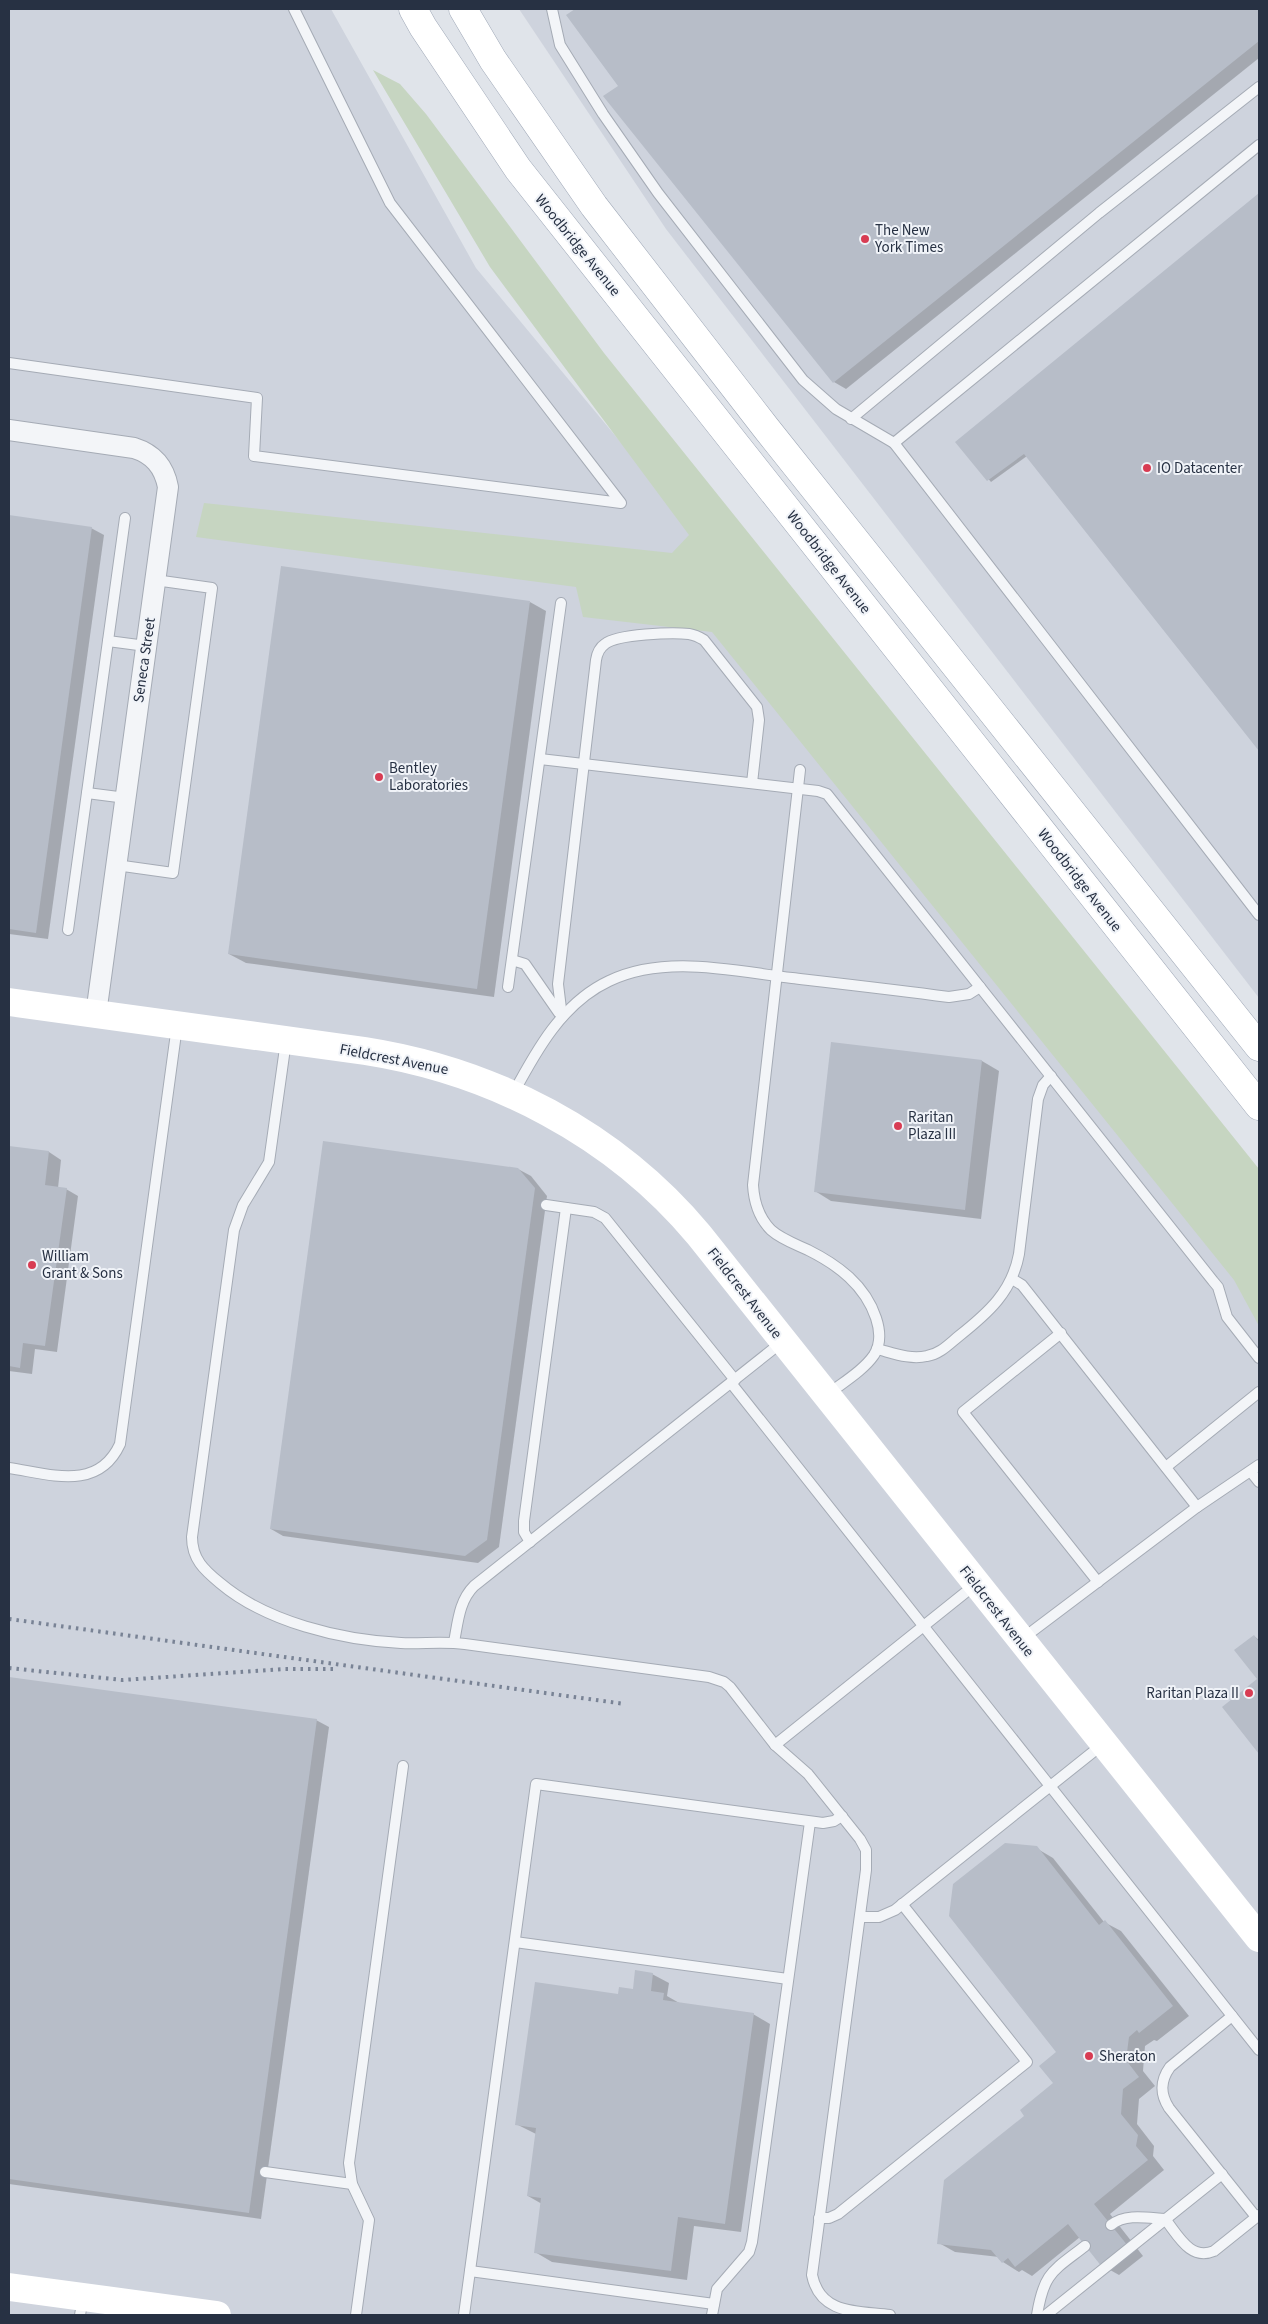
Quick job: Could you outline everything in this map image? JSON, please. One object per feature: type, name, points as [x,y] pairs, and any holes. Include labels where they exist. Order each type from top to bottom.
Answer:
[{"type":"main road","name":"Woodbridge Avenue","points":[[413,9],[518,170],[1259,1106]]},
{"type":"main road","points":[[463,9],[493,60],[600,214],[785,452],[1259,1047]]},
{"type":"main road","name":"Fieldcrest Avenue","points":[[9,1002],[386,1054],[427,1063],[470,1076],[513,1094],[582,1132],[608,1150],[663,1195],[699,1234],[1020,1640],[1259,1938]]},
{"type":"main road","points":[[9,2287],[81,2306],[217,2315]]},
{"type":"street","name":"Seneca Street","points":[[9,430],[134,448],[154,459],[163,471],[168,486],[96,1014]]},
{"type":"lane","points":[[9,363],[257,398],[254,456],[621,503],[390,203],[294,9]]},
{"type":"lane","points":[[552,9],[560,45],[603,114],[658,193],[803,380],[836,409],[894,443],[1259,915]]},
{"type":"lane","points":[[851,418],[1099,213],[1259,86]]},
{"type":"lane","points":[[894,443],[1259,145]]},
{"type":"lane","points":[[68,930],[125,518]]},
{"type":"lane","points":[[116,865],[173,873],[212,588],[155,580]]},
{"type":"lane","points":[[508,987],[561,603]]},
{"type":"lane","points":[[562,1018],[558,1001],[558,984],[596,660],[600,648],[605,643],[619,638],[691,634],[698,636],[708,644],[757,707],[759,720],[752,783]]},
{"type":"lane","points":[[108,641],[146,646]]},
{"type":"lane","points":[[540,759],[818,791],[827,794],[1218,1287],[1227,1317],[1259,1358]]},
{"type":"lane","points":[[800,770],[753,1177],[754,1200],[760,1216],[771,1230],[834,1265],[861,1290],[878,1322],[879,1340],[877,1349],[869,1360],[826,1395]]},
{"type":"lane","points":[[87,792],[126,798]]},
{"type":"lane","points":[[512,960],[520,962],[528,968],[562,1018]]},
{"type":"lane","points":[[513,1094],[533,1056],[562,1018],[597,987],[620,976],[640,970],[689,966],[950,996],[968,994],[980,987]]},
{"type":"lane","points":[[9,1468],[69,1477],[85,1476],[106,1465],[120,1444],[177,1025]]},
{"type":"lane","points":[[286,1040],[269,1162],[243,1205],[234,1230],[194,1527],[193,1551],[201,1566],[234,1596],[260,1610],[291,1622],[374,1640],[401,1643],[454,1642],[717,1679],[730,1687],[776,1744],[808,1774],[842,1816],[863,1844],[867,1857],[812,2275],[816,2291],[830,2305],[890,2315]]},
{"type":"lane","points":[[877,1349],[920,1358],[940,1351],[992,1309],[1012,1279],[1019,1254],[1038,1098],[1043,1085],[1050,1076]]},
{"type":"lane","points":[[546,1205],[594,1212],[611,1223],[923,1626],[1259,2050]]},
{"type":"lane","points":[[530,1542],[524,1532],[524,1520],[566,1208]]},
{"type":"lane","points":[[1012,1279],[1022,1285],[1197,1507]]},
{"type":"lane","points":[[1060,1333],[963,1412],[1098,1582]]},
{"type":"lane","points":[[454,1642],[465,1597],[474,1586],[784,1342]]},
{"type":"lane","points":[[1166,1467],[1259,1392]]},
{"type":"lane","points":[[1020,1640],[1197,1507],[1255,1468],[1259,1482]]},
{"type":"lane","points":[[776,1744],[976,1584]]},
{"type":"lane","points":[[860,1917],[873,1918],[885,1916],[902,1904],[1103,1744]]},
{"type":"lane","points":[[356,2315],[369,2220],[352,2184],[349,2163],[403,1766]]},
{"type":"lane","points":[[464,2315],[536,1784],[810,1822],[829,1823],[842,1816]]},
{"type":"lane","points":[[712,2315],[717,2290],[749,2252],[752,2242],[810,1822]]},
{"type":"lane","points":[[819,2218],[829,2218],[838,2214],[1027,2062],[902,1904]]},
{"type":"lane","points":[[515,1942],[788,1979]]},
{"type":"lane","points":[[1111,2225],[1120,2219],[1130,2217],[1166,2219],[1188,2248],[1200,2254],[1214,2251],[1258,2216],[1166,2103],[1162,2084],[1163,2078],[1170,2067],[1232,2016]]},
{"type":"lane","points":[[265,2172],[352,2184]]},
{"type":"lane","points":[[1046,2315],[1222,2174]]},
{"type":"lane","points":[[1037,2315],[1042,2290],[1048,2277],[1085,2246]]},
{"type":"lane","points":[[470,2270],[714,2304]]},
{"type":"shaded area","points":[[9,9],[331,9],[476,268],[681,515],[1259,1182],[1259,2315],[9,2315]]},
{"type":"shaded area","points":[[519,9],[1259,9],[1259,998],[666,229]]},
{"type":"green space","points":[[373,70],[400,84],[426,114],[604,353],[1259,1169],[1259,1326],[1234,1280],[712,632],[583,617],[576,587],[196,537],[204,503],[672,553],[689,535],[490,267]]},
{"type":"building","name":"The New York Times","points":[[575,9],[1259,9],[1259,41],[833,383],[603,96],[618,86],[566,15]]},
{"type":"building","name":"IO Datacenter","points":[[1259,193],[1259,751],[1024,454],[987,481],[955,442]]},
{"type":"building","points":[[9,515],[92,527],[36,933],[9,929]]},
{"type":"building","name":"Bentley Laboratories","points":[[281,566],[530,601],[477,989],[228,954]]},
{"type":"building","name":"Raritan Plaza III","points":[[831,1042],[982,1060],[965,1210],[814,1192]]},
{"type":"building","points":[[323,1141],[518,1168],[535,1188],[487,1540],[465,1556],[270,1529]]},
{"type":"building","name":"William Grant & Sons","points":[[9,1146],[49,1151],[45,1185],[67,1188],[45,1346],[23,1343],[20,1368],[9,1366]]},
{"type":"building","name":"Raritan Plaza II","points":[[1254,1635],[1259,1642],[1259,1754],[1222,1707],[1257,1679],[1234,1650]]},
{"type":"building","points":[[9,1677],[317,1719],[249,2213],[9,2179]]},
{"type":"building","name":"Sheraton","points":[[1005,1843],[1037,1846],[1099,1925],[1105,1920],[1173,2006],[1139,2033],[1137,2030],[1129,2037],[1126,2060],[1139,2077],[1123,2089],[1121,2114],[1138,2135],[1136,2146],[1148,2160],[1094,2204],[1128,2246],[1102,2267],[1068,2224],[1015,2267],[1008,2258],[1002,2263],[991,2250],[937,2244],[944,2180],[1024,2116],[1020,2110],[1053,2083],[1039,2066],[1056,2052],[949,1916],[953,1884]]},
{"type":"building","points":[[635,1970],[653,1973],[651,1991],[664,1993],[663,2000],[754,2013],[725,2224],[678,2217],[671,2271],[534,2253],[541,2198],[527,2196],[536,2128],[515,2125],[535,1982],[618,1994],[619,1987],[633,1989]]},
{"type":"railway","points":[[9,1619],[625,1704]]},
{"type":"railway","points":[[9,1668],[122,1680],[285,1669],[333,1669]]},
{"type":"place","name":"The New York Times","points":[[865,239]]},
{"type":"place","name":"IO Datacenter","points":[[1147,468]]},
{"type":"place","name":"Bentley Laboratories","points":[[379,777]]},
{"type":"place","name":"Raritan Plaza III","points":[[898,1126]]},
{"type":"place","name":"William Grant & Sons","points":[[32,1265]]},
{"type":"place","name":"Raritan Plaza II","points":[[1249,1693]]},
{"type":"place","name":"Sheraton","points":[[1089,2056]]}]
